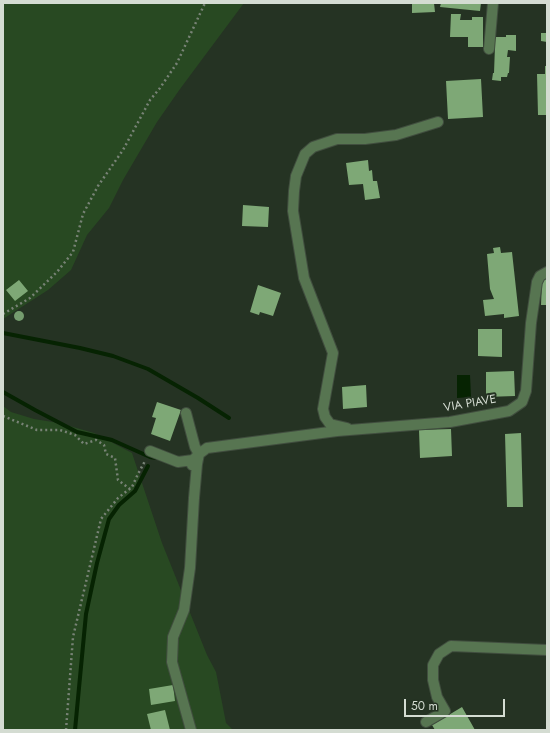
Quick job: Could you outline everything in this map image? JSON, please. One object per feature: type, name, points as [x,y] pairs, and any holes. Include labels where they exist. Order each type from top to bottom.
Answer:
[{"type":"street","points":[[489,49],[493,3]]},
{"type":"street","name":"VIA PIAVE","points":[[357,430],[330,424],[325,417],[324,409],[333,353],[304,278],[293,210],[296,176],[304,154],[313,147],[337,139],[365,139],[396,135],[438,122]]},
{"type":"street","name":"VIA PIAVE","points":[[151,456],[178,462],[196,461],[207,448],[222,445],[357,430],[450,422],[509,411],[522,402],[526,391],[531,323],[537,282],[540,276],[547,272]]},
{"type":"street","points":[[186,413],[195,447],[196,461],[194,498],[190,568],[184,610],[173,637],[172,662],[191,730]]},
{"type":"street","points":[[426,722],[445,710],[437,697],[433,680],[433,665],[439,654],[451,646],[547,650]]},
{"type":"path","points":[[3,314],[30,298],[57,272],[72,252],[83,214],[98,186],[123,150],[150,100],[177,63],[205,3]]},
{"type":"path","points":[[3,416],[37,430],[60,430],[75,435],[84,444],[96,440],[104,445],[106,454],[115,458],[118,480],[130,489]]},
{"type":"path","points":[[66,730],[73,637],[101,519],[118,498],[132,487],[145,461],[151,456]]},
{"type":"shaded area","points":[[3,3],[244,3],[157,122],[123,180],[109,208],[87,235],[71,270],[48,290],[3,319]]},
{"type":"shaded area","points":[[457,375],[470,375],[471,397],[457,398]]},
{"type":"shaded area","points":[[3,406],[11,412],[34,419],[59,423],[94,433],[132,453],[162,543],[207,655],[216,672],[226,723],[233,730],[3,730]]},
{"type":"building","points":[[412,3],[434,3],[435,12],[412,13]]},
{"type":"building","points":[[441,3],[481,3],[480,11],[440,7]]},
{"type":"building","points":[[451,14],[461,14],[460,20],[472,20],[472,17],[483,17],[483,47],[468,47],[468,37],[450,37]]},
{"type":"building","points":[[541,33],[547,33],[547,42],[541,41]]},
{"type":"building","points":[[506,35],[516,35],[516,51],[508,50],[507,57],[510,57],[509,73],[507,77],[501,77],[501,81],[492,80],[494,73],[495,46],[493,46],[493,37],[506,37]]},
{"type":"building","points":[[545,66],[547,66],[547,115],[538,115],[537,74],[545,74]]},
{"type":"building","points":[[481,79],[483,117],[448,119],[446,81]]},
{"type":"building","points":[[368,160],[369,171],[372,170],[373,181],[377,181],[380,198],[365,200],[363,184],[349,185],[346,163]]},
{"type":"building","points":[[243,205],[269,207],[268,227],[242,226]]},
{"type":"building","points":[[500,247],[501,253],[512,252],[519,316],[504,318],[504,314],[485,316],[483,300],[494,299],[490,289],[487,254],[494,253],[493,248]]},
{"type":"building","points":[[547,276],[547,305],[541,305],[542,281]]},
{"type":"building","points":[[19,280],[28,291],[15,301],[6,290]]},
{"type":"building","points":[[258,285],[281,293],[273,316],[260,312],[259,315],[250,312]]},
{"type":"building","points":[[478,329],[502,329],[502,357],[478,356]]},
{"type":"building","points":[[514,371],[515,396],[486,397],[486,372]]},
{"type":"building","points":[[366,385],[367,407],[343,409],[342,387]]},
{"type":"building","points":[[157,402],[181,410],[170,441],[151,434],[156,418],[152,417]]},
{"type":"building","points":[[451,429],[452,456],[420,458],[419,430]]},
{"type":"building","points":[[521,433],[523,507],[507,507],[505,434]]},
{"type":"building","points":[[173,685],[175,701],[151,705],[149,689]]},
{"type":"building","points":[[462,707],[475,730],[435,730],[432,725]]},
{"type":"building","points":[[165,710],[170,730],[151,730],[147,714]]},
{"type":"waterway","points":[[3,333],[113,356],[148,369],[229,418]]},
{"type":"waterway","points":[[3,392],[77,432],[112,440],[150,457],[156,458]]},
{"type":"waterway","points":[[75,730],[86,614],[97,563],[109,519],[119,505],[135,491],[148,466]]}]
